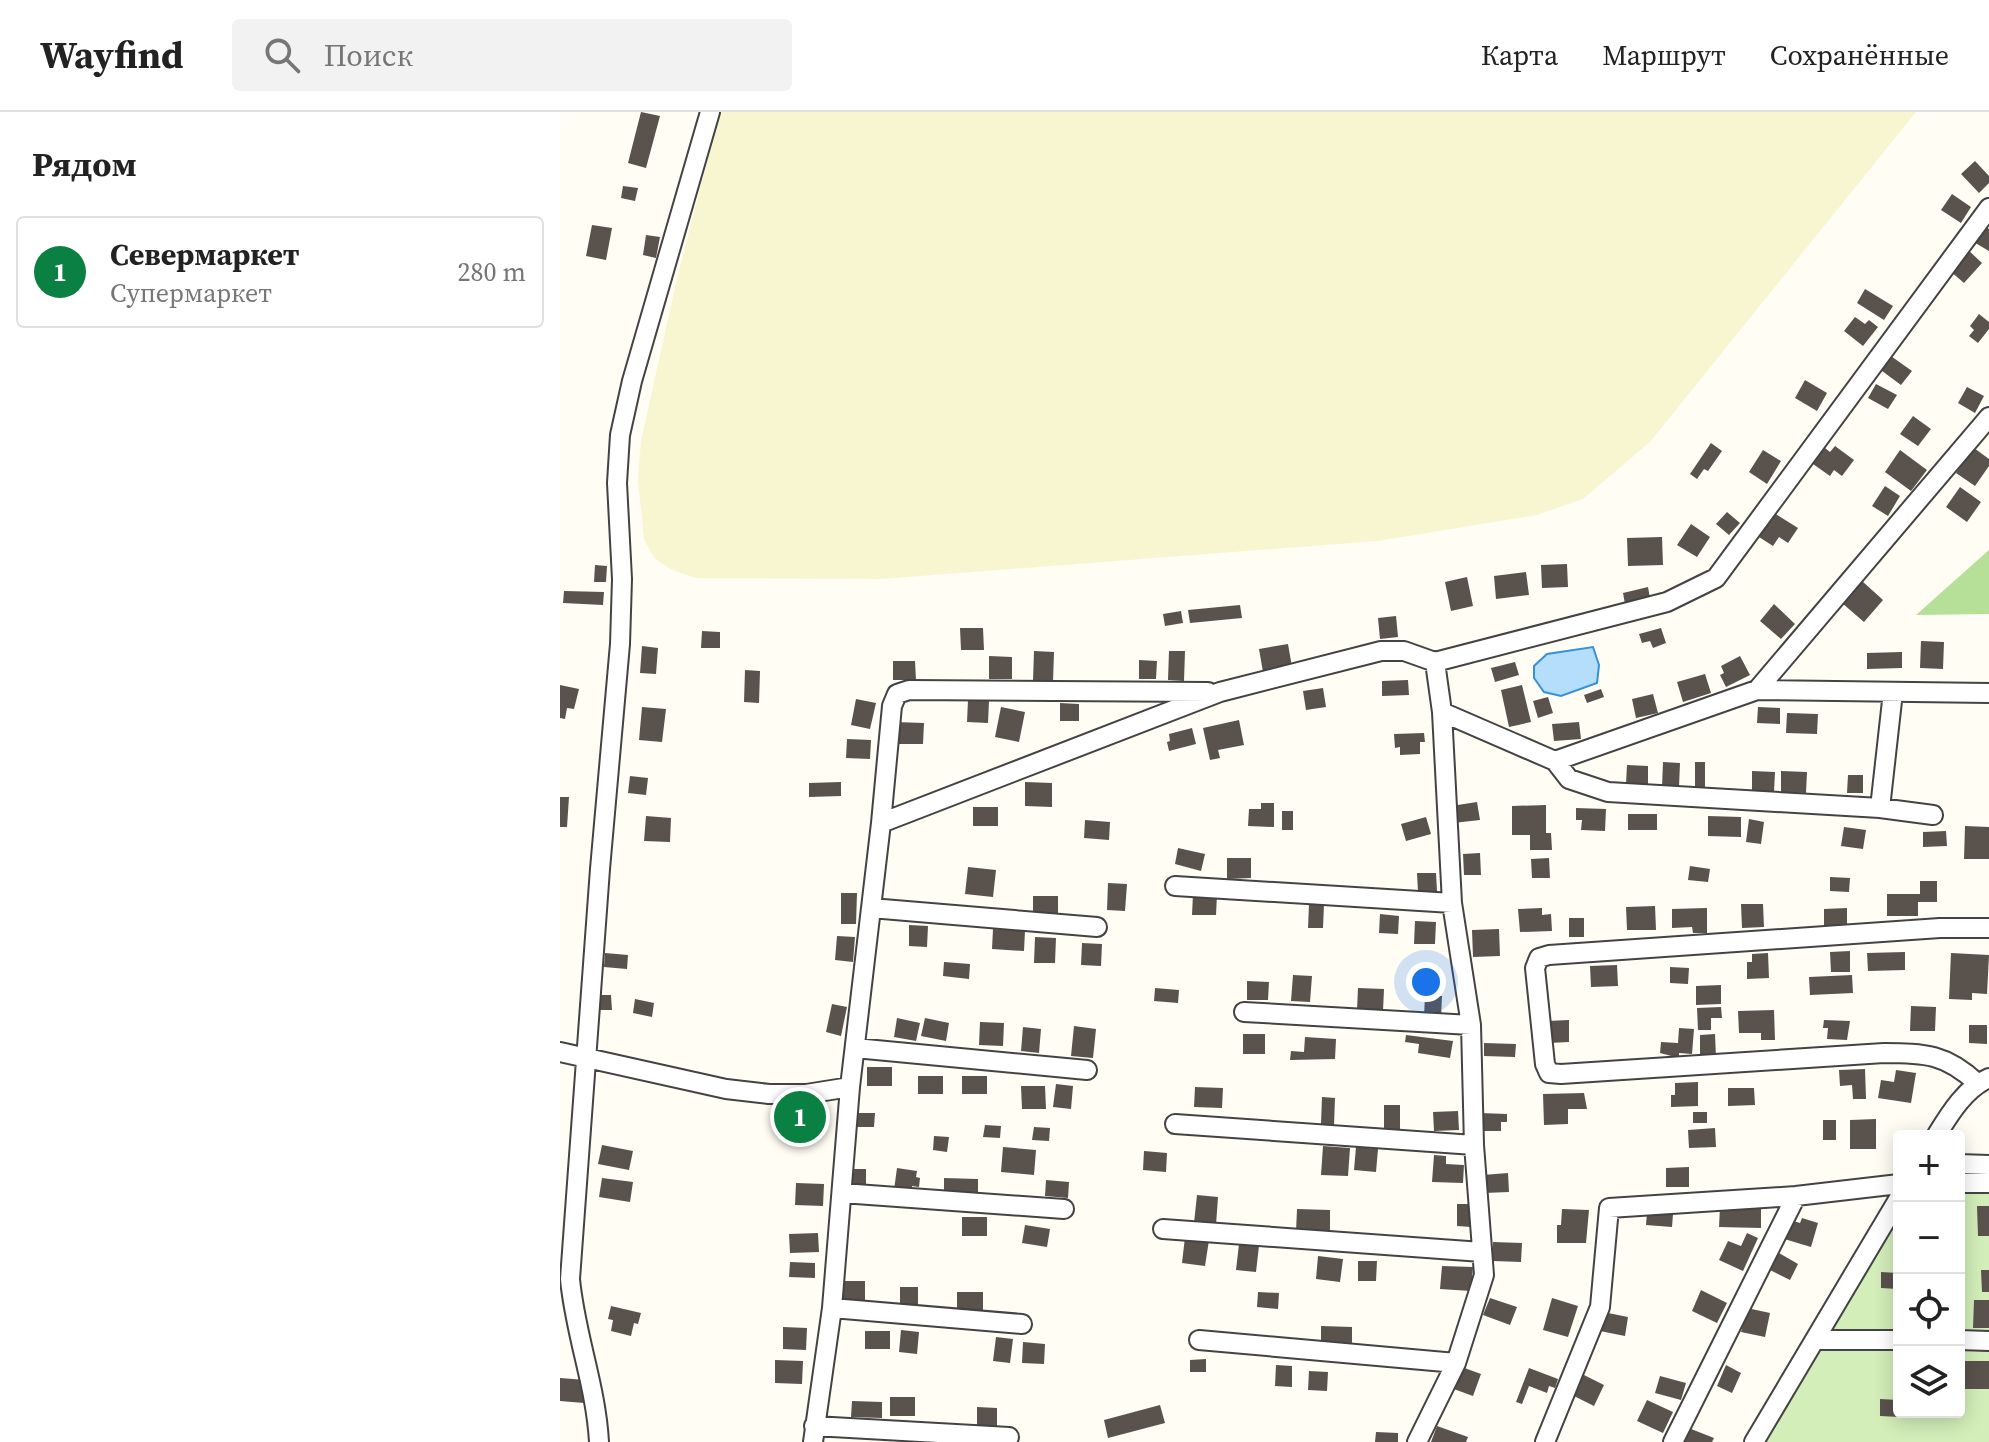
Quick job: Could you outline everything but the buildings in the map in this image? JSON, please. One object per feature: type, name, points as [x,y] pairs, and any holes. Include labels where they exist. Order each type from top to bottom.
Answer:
[{"type":"street","points":[[599,1442],[597,1409],[572,1307],[570,1279],[620,644],[622,579],[617,483],[620,435],[632,381],[710,112]]},
{"type":"street","points":[[881,823],[1220,692],[1381,651],[1404,651],[1435,662],[1667,602],[1716,578],[1989,208]]},
{"type":"street","points":[[1757,690],[1989,417]]},
{"type":"street","points":[[1417,1442],[1456,1363],[1484,1275],[1474,1145],[1471,1025],[1452,903],[1442,712],[1435,662]]},
{"type":"street","points":[[1009,1437],[813,1434],[832,1308],[850,1087],[892,706],[897,694],[909,690],[1220,692]]},
{"type":"street","points":[[1555,761],[1757,690],[1989,693]]},
{"type":"street","points":[[1880,808],[1893,692]]},
{"type":"street","points":[[1442,712],[1555,761],[1569,779],[1608,792],[1880,808],[1933,815]]},
{"type":"street","points":[[1175,886],[1452,903]]},
{"type":"street","points":[[871,908],[1097,927]]},
{"type":"street","points":[[1940,1130],[1949,1115],[1983,1081],[1959,1066],[1921,1053],[1549,1073],[1545,1064],[1535,968],[1539,958],[1549,955],[1940,928],[1989,928]]},
{"type":"street","points":[[1244,1012],[1471,1025]]},
{"type":"street","points":[[855,1048],[1087,1070]]},
{"type":"street","points":[[560,1052],[726,1089],[806,1094],[850,1087]]},
{"type":"street","points":[[1175,1124],[1474,1145]]},
{"type":"street","points":[[1965,1164],[1989,1165]]},
{"type":"street","points":[[1965,1183],[1989,1183]]},
{"type":"street","points":[[1545,1442],[1600,1307],[1609,1208],[1796,1196],[1893,1185]]},
{"type":"street","points":[[842,1193],[1064,1209]]},
{"type":"street","points":[[1673,1442],[1796,1196]]},
{"type":"street","points":[[1754,1442],[1897,1202]]},
{"type":"street","points":[[1163,1229],[1482,1252]]},
{"type":"street","points":[[832,1308],[1022,1324]]},
{"type":"street","points":[[1199,1340],[1456,1363]]},
{"type":"street","points":[[1817,1340],[1893,1340]]},
{"type":"street","points":[[1965,1340],[1989,1341]]},
{"type":"shaded area","points":[[720,112],[1916,112],[1650,442],[1583,499],[1537,515],[1378,541],[882,579],[696,578],[672,570],[654,558],[644,539],[638,480],[641,441],[677,278]]},
{"type":"green space","points":[[1989,550],[1989,614],[1916,615]]},
{"type":"green space","points":[[1965,1174],[1989,1174],[1989,1442],[1754,1442],[1893,1208],[1893,1418],[1965,1418]]},
{"type":"water","points":[[1593,647],[1599,665],[1597,683],[1561,696],[1544,692],[1534,678],[1534,666],[1547,654]]},
{"type":"place","name":"Севермаркет","points":[[800,1117]]}]
